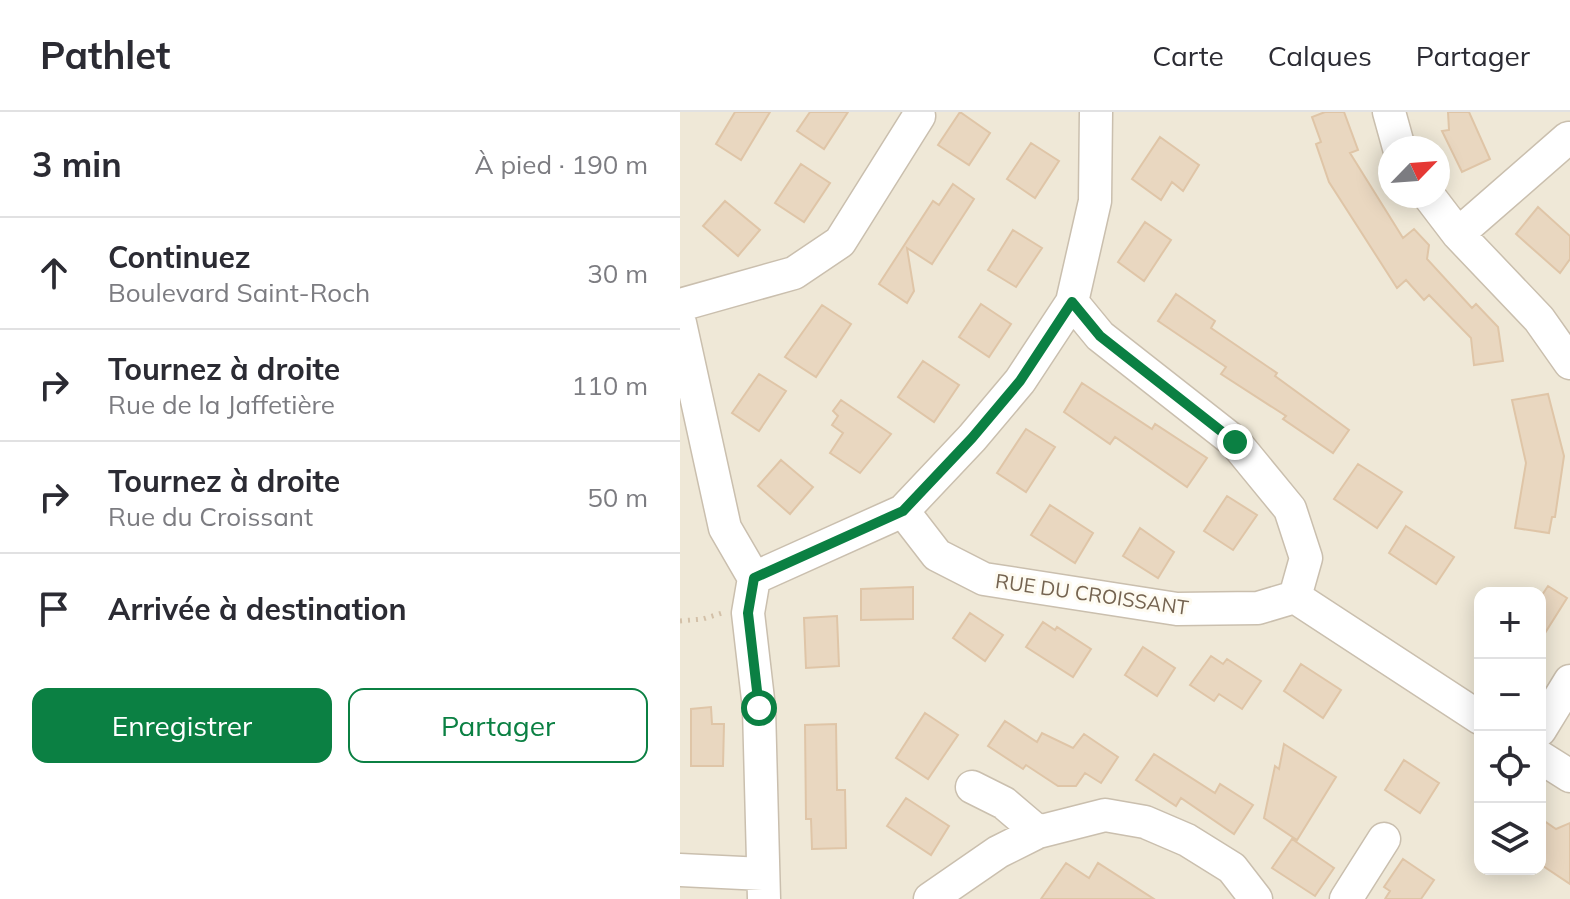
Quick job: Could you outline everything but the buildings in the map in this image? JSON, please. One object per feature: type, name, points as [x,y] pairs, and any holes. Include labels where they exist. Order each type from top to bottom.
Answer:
[{"type":"street","points":[[754,578],[903,511],[972,438],[1020,381],[1072,302],[1095,201],[1096,112]]},
{"type":"street","points":[[1389,112],[1396,136]]},
{"type":"street","points":[[680,305],[794,273],[840,242],[919,116]]},
{"type":"street","points":[[1458,234],[1570,139]]},
{"type":"street","points":[[1438,208],[1458,234],[1539,319],[1570,363]]},
{"type":"street","points":[[1072,302],[1100,336],[1235,442],[1290,509],[1306,558],[1295,597],[1474,714]]},
{"type":"street","points":[[680,323],[725,528],[754,578],[748,613],[759,708],[764,886],[680,870]]},
{"type":"street","name":"RUE DU CROISSANT","points":[[903,511],[937,555],[984,579],[1177,609],[1258,608],[1295,597]]},
{"type":"street","points":[[1546,720],[1570,681]]},
{"type":"street","points":[[1546,761],[1570,776]]},
{"type":"street","points":[[972,787],[1004,803],[1038,832]]},
{"type":"street","points":[[930,899],[998,852],[1038,832],[1105,815],[1145,822],[1187,840],[1232,868],[1256,899]]},
{"type":"street","points":[[1346,899],[1384,839]]},
{"type":"path","points":[[680,621],[722,613],[748,613]]},
{"type":"shaded area","points":[[680,112],[1570,112],[1570,899],[680,899]]},
{"type":"route","points":[[759,708],[748,613],[754,578],[903,511],[972,438],[1020,381],[1072,302],[1100,336],[1235,442]]}]
